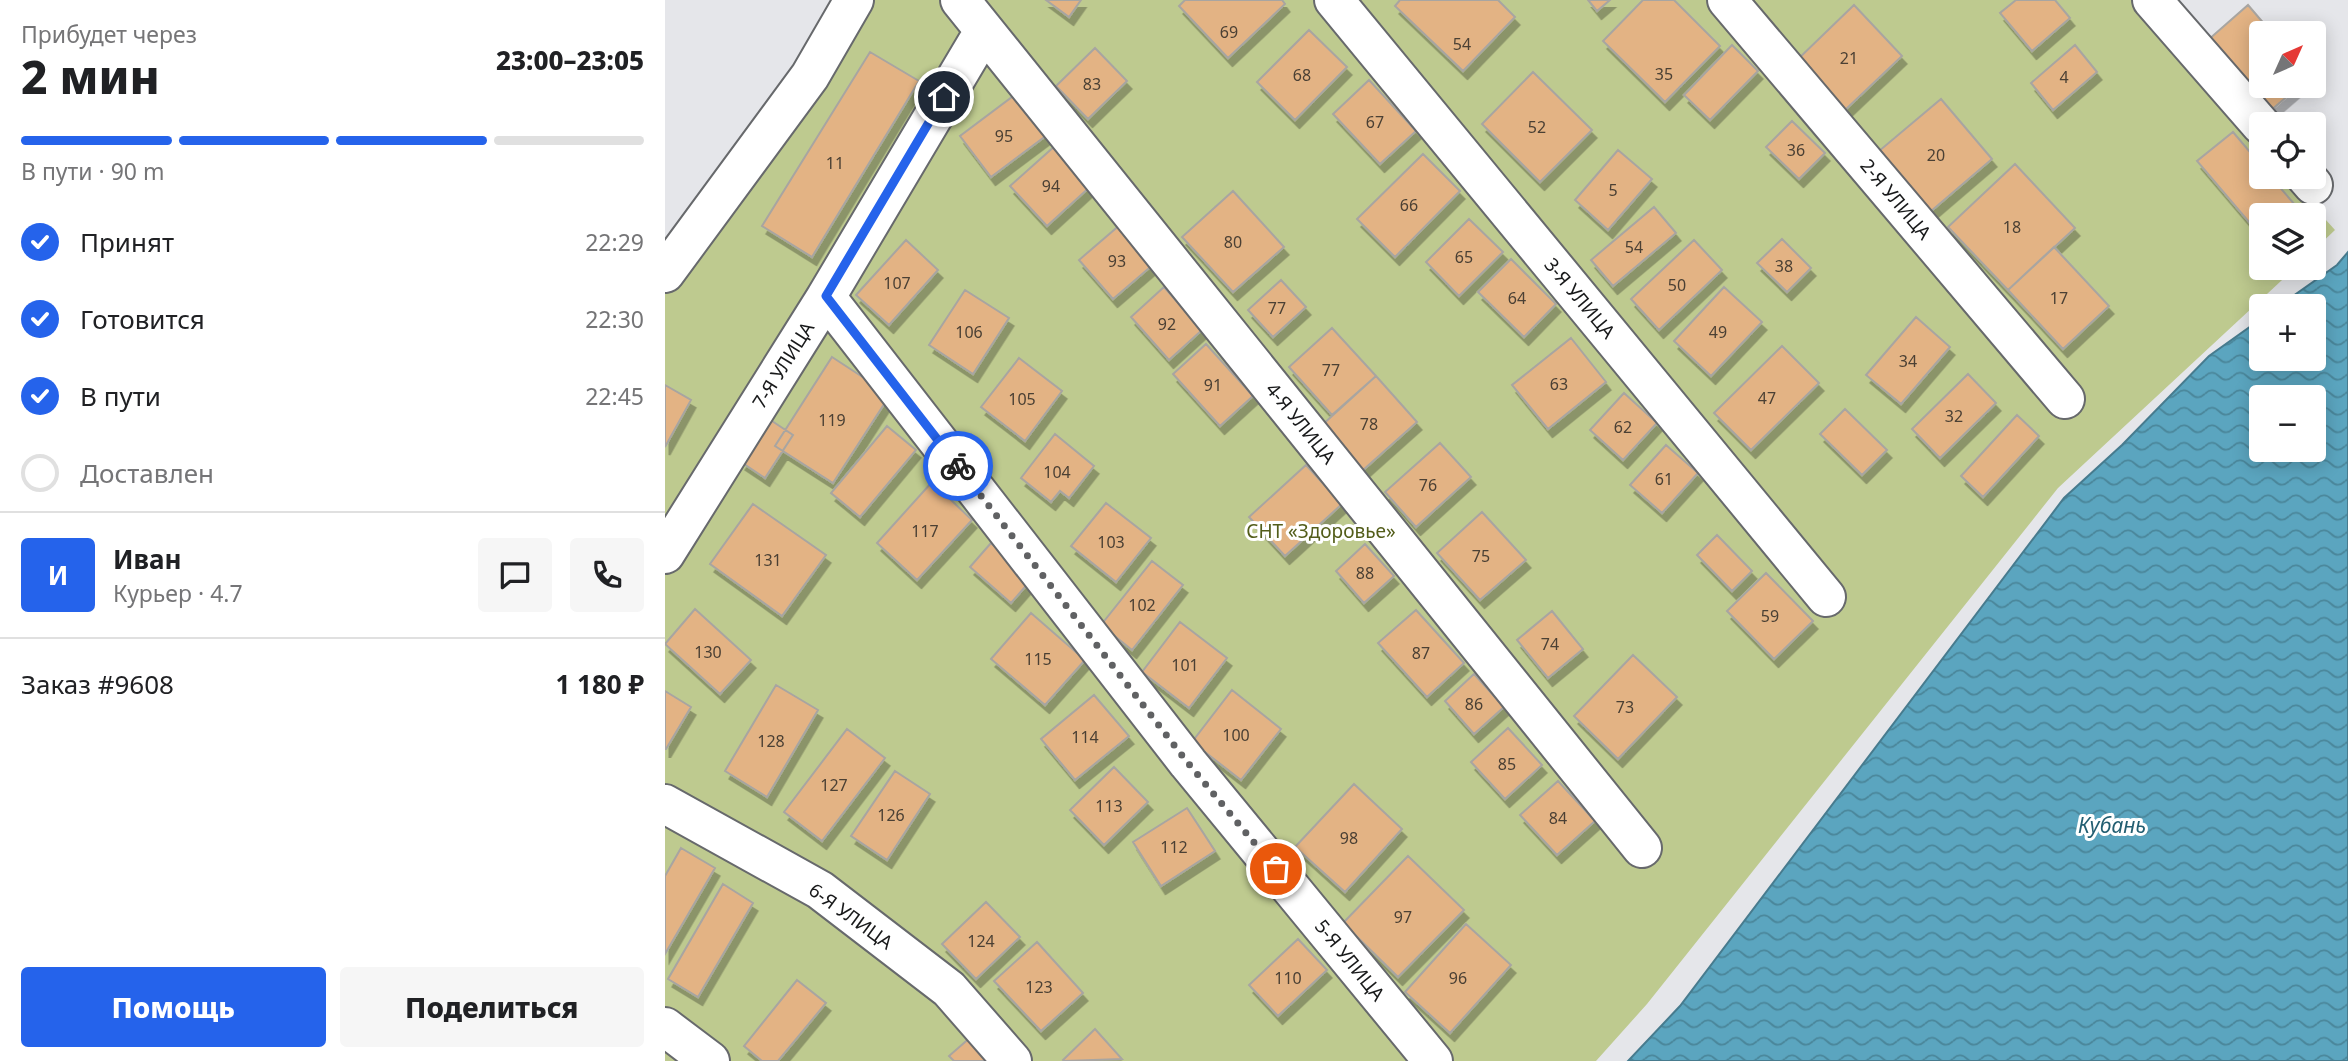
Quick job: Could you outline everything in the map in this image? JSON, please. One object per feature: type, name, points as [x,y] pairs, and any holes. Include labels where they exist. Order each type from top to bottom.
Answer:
[{"type":"street","points":[[665,273],[810,76],[853,0]]},
{"type":"street","name":"4-Я УЛИЦА","points":[[960,0],[1641,848]]},
{"type":"street","name":"3-Я УЛИЦА","points":[[1334,0],[1826,597]]},
{"type":"street","name":"2-Я УЛИЦА","points":[[1727,0],[2065,399]]},
{"type":"street","points":[[2152,0],[2250,112]]},
{"type":"street","name":"7-Я УЛИЦА","points":[[665,554],[826,296],[984,31]]},
{"type":"street","name":"5-Я УЛИЦА","points":[[826,296],[1188,763],[1433,1061]]},
{"type":"street","name":"6-Я УЛИЦА","points":[[665,804],[820,890],[949,989],[1012,1061]]},
{"type":"street","points":[[665,1027],[710,1061]]},
{"type":"green space","name":"СНТ «Здоровье»","points":[[854,0],[2131,0],[2249,133],[2249,189],[2298,189],[2311,203],[2249,203],[2249,280],[2282,280],[2267,294],[2249,294],[2249,311],[2058,488],[1647,1004],[1596,1061],[665,1061],[665,273]]},
{"type":"green space","name":"СНТ «Здоровье»","points":[[2326,220],[2335,230],[2326,239]]},
{"type":"water","name":"Кубань","points":[[2348,252],[2348,1061],[1628,1061],[1680,1006],[2064,498],[2122,445],[2209,356],[2249,328],[2249,371],[2326,371],[2326,294],[2296,294],[2316,280],[2326,280],[2326,273]]},
{"type":"building","points":[[1046,0],[1081,0],[1069,17]]},
{"type":"building","points":[[1185,0],[1282,0],[1285,4],[1228,58],[1179,6]]},
{"type":"building","points":[[1400,0],[1498,0],[1515,17],[1463,71],[1395,6]]},
{"type":"building","points":[[1588,0],[1610,0],[1597,11]]},
{"type":"building","points":[[1643,0],[1674,0],[1720,46],[1665,102],[1603,41]]},
{"type":"building","points":[[2016,0],[2055,0],[2070,18],[2032,51],[2000,13]]},
{"type":"building","points":[[1854,5],[1902,56],[1844,111],[1796,61]]},
{"type":"building","points":[[2248,5],[2262,21],[2249,21],[2249,88],[2208,40]]},
{"type":"building","points":[[1309,30],[1347,67],[1295,120],[1257,82]]},
{"type":"building","points":[[1732,45],[1758,71],[1710,120],[1684,95]]},
{"type":"building","points":[[2075,45],[2097,72],[2053,110],[2031,83]]},
{"type":"building","points":[[1095,48],[1127,81],[1088,119],[1056,86]]},
{"type":"building","points":[[870,52],[919,81],[812,257],[762,226]]},
{"type":"building","points":[[1533,72],[1592,130],[1540,182],[1482,124]]},
{"type":"building","points":[[1369,80],[1416,131],[1380,164],[1333,114]]},
{"type":"building","points":[[1016,94],[1047,135],[991,177],[960,136]]},
{"type":"building","points":[[2257,98],[2285,98],[2269,112]]},
{"type":"building","points":[[1941,99],[1992,159],[1930,212],[1879,151]]},
{"type":"building","points":[[1792,121],[1825,153],[1799,179],[1766,147]]},
{"type":"building","points":[[2233,132],[2249,151],[2249,189],[2281,189],[2293,203],[2249,203],[2249,222],[2197,161]]},
{"type":"building","points":[[1056,145],[1092,185],[1047,226],[1010,186]]},
{"type":"building","points":[[1618,150],[1652,179],[1608,230],[1575,200]]},
{"type":"building","points":[[1423,154],[1460,191],[1395,257],[1357,219]]},
{"type":"building","points":[[2015,164],[2075,228],[2008,290],[1948,227]]},
{"type":"building","points":[[1233,191],[1284,247],[1233,292],[1182,237]]},
{"type":"building","points":[[1654,207],[1676,233],[1613,286],[1591,260]]},
{"type":"building","points":[[1469,219],[1503,252],[1459,296],[1426,262]]},
{"type":"building","points":[[1121,224],[1155,263],[1113,299],[1079,260]]},
{"type":"building","points":[[1782,239],[1811,268],[1787,292],[1757,263]]},
{"type":"building","points":[[906,240],[938,270],[889,325],[856,295]]},
{"type":"building","points":[[1694,240],[1722,270],[1659,330],[1631,299]]},
{"type":"building","points":[[2054,247],[2109,306],[2063,349],[2008,290]]},
{"type":"building","points":[[1511,259],[1556,304],[1524,337],[1478,292]]},
{"type":"building","points":[[1281,280],[1306,307],[1273,337],[1248,310]]},
{"type":"building","points":[[1164,287],[1202,330],[1169,360],[1131,317]]},
{"type":"building","points":[[1724,287],[1762,322],[1711,376],[1674,341]]},
{"type":"building","points":[[965,290],[1009,318],[973,374],[929,345]]},
{"type":"building","points":[[1916,317],[1950,347],[1901,404],[1866,375]]},
{"type":"building","points":[[1332,328],[1376,376],[1332,415],[1289,367]]},
{"type":"building","points":[[1571,338],[1606,382],[1548,429],[1512,385]]},
{"type":"building","points":[[1206,344],[1253,396],[1220,426],[1173,374]]},
{"type":"building","points":[[1782,346],[1819,383],[1751,450],[1714,413]]},
{"type":"building","points":[[832,357],[890,395],[833,483],[775,446]]},
{"type":"building","points":[[1019,358],[1062,391],[1025,441],[981,407]]},
{"type":"building","points":[[1968,374],[1996,403],[1940,458],[1912,429]]},
{"type":"building","points":[[1376,376],[1417,422],[1362,471],[1321,426]]},
{"type":"building","points":[[665,385],[691,400],[665,447]]},
{"type":"building","points":[[1624,393],[1657,423],[1623,460],[1590,430]]},
{"type":"building","points":[[1845,409],[1887,450],[1862,475],[1820,434]]},
{"type":"building","points":[[2017,415],[2039,436],[1983,497],[1961,476]]},
{"type":"building","points":[[769,419],[793,435],[765,478],[741,462]]},
{"type":"building","points":[[887,426],[916,450],[860,517],[831,493]]},
{"type":"building","points":[[1055,434],[1094,466],[1069,498],[1060,491],[1051,502],[1021,478]]},
{"type":"building","points":[[1440,443],[1471,477],[1416,527],[1385,492]]},
{"type":"building","points":[[1666,445],[1698,473],[1662,513],[1630,485]]},
{"type":"building","points":[[1306,465],[1342,504],[1285,556],[1249,517]]},
{"type":"building","points":[[932,482],[972,520],[917,580],[877,543]]},
{"type":"building","points":[[1106,503],[1151,538],[1116,582],[1071,546]]},
{"type":"building","points":[[753,504],[826,555],[782,616],[710,564]]},
{"type":"building","points":[[1482,512],[1526,560],[1480,600],[1437,553]]},
{"type":"building","points":[[1717,535],[1752,571],[1732,591],[1697,555]]},
{"type":"building","points":[[991,543],[1032,579],[1011,603],[970,567]]},
{"type":"building","points":[[1365,544],[1394,576],[1364,603],[1336,571]]},
{"type":"building","points":[[1152,561],[1183,585],[1132,650],[1101,625]]},
{"type":"building","points":[[1766,573],[1813,621],[1774,659],[1727,611]]},
{"type":"building","points":[[695,609],[751,660],[720,694],[665,644]]},
{"type":"building","points":[[1416,610],[1464,663],[1427,697],[1378,643]]},
{"type":"building","points":[[1552,611],[1583,649],[1548,678],[1517,640]]},
{"type":"building","points":[[1031,613],[1085,660],[1045,705],[991,659]]},
{"type":"building","points":[[1180,622],[1227,658],[1189,708],[1142,672]]},
{"type":"building","points":[[1633,655],[1677,697],[1618,759],[1574,716]]},
{"type":"building","points":[[1474,674],[1504,707],[1474,734],[1445,701]]},
{"type":"building","points":[[776,685],[818,710],[767,797],[725,771]]},
{"type":"building","points":[[1232,690],[1281,729],[1241,780],[1192,742]]},
{"type":"building","points":[[665,691],[691,707],[666,749],[665,749]]},
{"type":"building","points":[[1094,695],[1129,736],[1075,780],[1041,739]]},
{"type":"building","points":[[1508,728],[1542,765],[1505,799],[1471,762]]},
{"type":"building","points":[[847,729],[885,758],[822,841],[784,812]]},
{"type":"building","points":[[1114,767],[1148,802],[1104,845],[1070,810]]},
{"type":"building","points":[[895,771],[930,794],[887,860],[851,836]]},
{"type":"building","points":[[1558,781],[1595,821],[1557,855],[1520,815]]},
{"type":"building","points":[[1354,784],[1402,829],[1345,892],[1295,847]]},
{"type":"building","points":[[1187,808],[1215,851],[1161,886],[1133,842]]},
{"type":"building","points":[[681,848],[715,868],[665,954],[665,876]]},
{"type":"building","points":[[1408,856],[1464,910],[1398,977],[1343,923]]},
{"type":"building","points":[[723,884],[753,903],[698,997],[668,979]]},
{"type":"building","points":[[986,902],[1020,937],[976,979],[942,944]]},
{"type":"building","points":[[1466,924],[1511,965],[1450,1033],[1405,992]]},
{"type":"building","points":[[1298,939],[1327,970],[1278,1016],[1249,985]]},
{"type":"building","points":[[1037,942],[1083,993],[1041,1031],[994,981]]},
{"type":"building","points":[[797,980],[826,1003],[778,1061],[762,1061],[744,1046]]},
{"type":"building","points":[[1095,1029],[1122,1059],[1063,1060]]},
{"type":"building","points":[[972,1036],[995,1061],[954,1061],[949,1056]]},
{"type":"way so far","points":[[958,466],[1188,763],[1276,869]]},
{"type":"route","points":[[944,97],[826,296],[958,466]]}]
